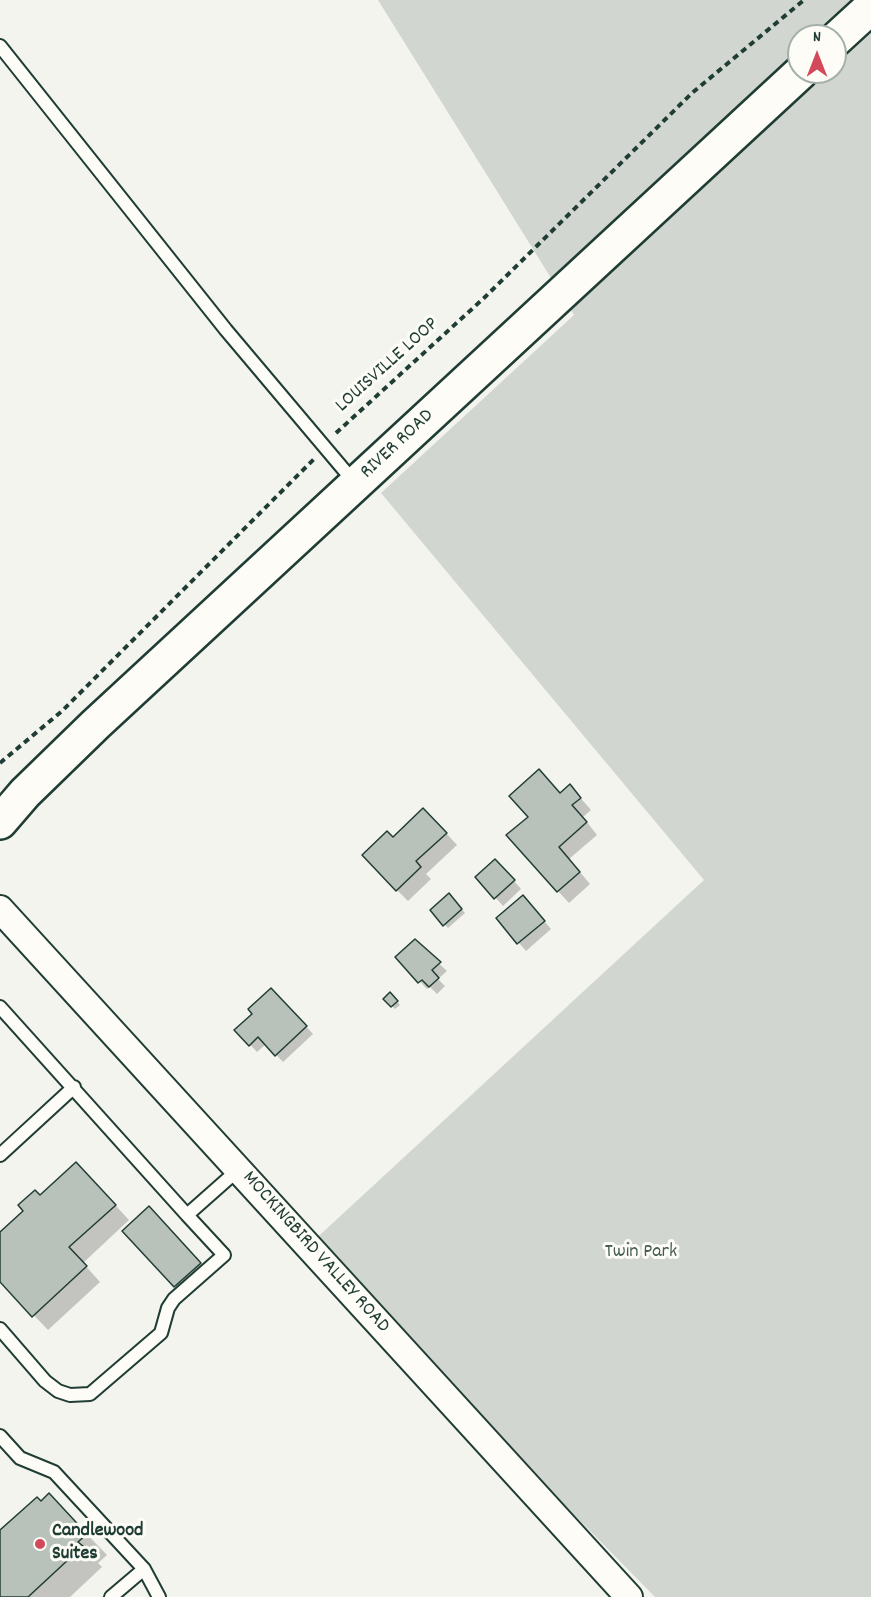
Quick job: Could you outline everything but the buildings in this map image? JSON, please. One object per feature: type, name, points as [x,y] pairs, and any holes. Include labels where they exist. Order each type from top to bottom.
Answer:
[{"type":"street","points":[[847,29],[871,7]]},
{"type":"street","name":"RIVER ROAD","points":[[0,822],[25,793],[96,724],[788,84]]},
{"type":"street","name":"MOCKINGBIRD VALLEY ROAD","points":[[0,909],[629,1597]]},
{"type":"lane","points":[[0,46],[225,330],[355,484]]},
{"type":"lane","points":[[0,1007],[224,1255],[174,1299],[168,1308],[161,1333],[90,1394],[70,1395],[58,1391],[45,1381],[0,1329]]},
{"type":"lane","points":[[0,1155],[74,1087]]},
{"type":"lane","points":[[187,1215],[239,1169]]},
{"type":"lane","points":[[0,1436],[20,1458],[54,1472],[144,1569],[159,1597]]},
{"type":"lane","points":[[111,1597],[144,1569]]},
{"type":"path","name":"LOUISVILLE LOOP","points":[[0,763],[62,711],[325,448],[334,436],[484,298],[692,93],[804,0]]},
{"type":"green space","name":"Twin Park","points":[[378,0],[871,0],[871,1597],[655,1597],[309,1245],[704,880],[381,493],[574,315]]},
{"type":"place","name":"Candlewood Suites","points":[[40,1544]]}]
